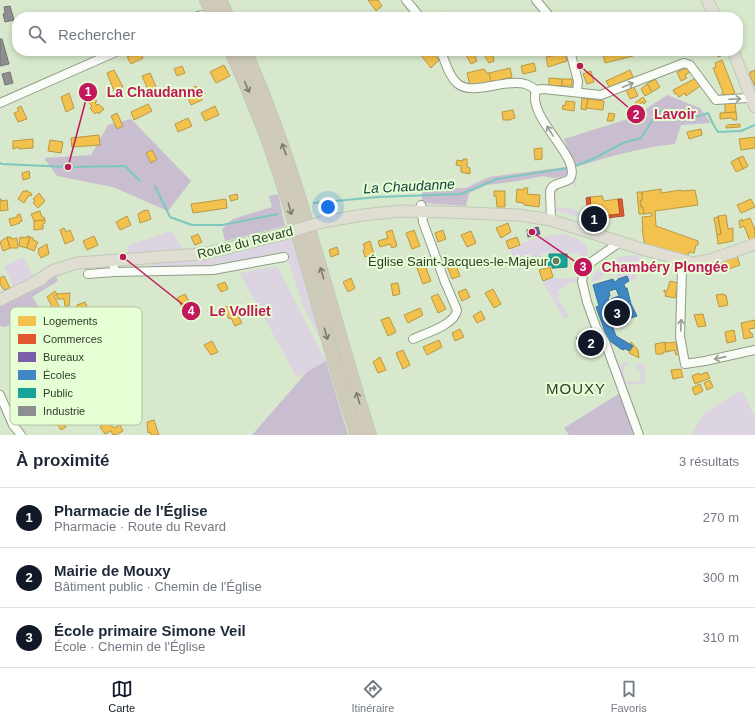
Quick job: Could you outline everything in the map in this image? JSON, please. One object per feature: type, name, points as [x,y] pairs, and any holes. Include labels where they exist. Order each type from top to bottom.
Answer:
[{"type":"highway","points":[[206,0],[212,12]]},
{"type":"highway","points":[[220,0],[226,12]]},
{"type":"highway","points":[[233,56],[254,104],[276,165],[357,435]]},
{"type":"highway","points":[[246,56],[266,99],[288,160],[370,435]]},
{"type":"main road","points":[[707,0],[713,12]]},
{"type":"main road","points":[[714,0],[719,12]]},
{"type":"main road","points":[[735,56],[753,102]]},
{"type":"main road","name":"Route du Revard","points":[[0,300],[60,267],[96,262],[114,266],[200,254],[283,234],[322,222],[421,208],[519,215],[551,220],[693,264],[702,263],[755,244]]},
{"type":"street","points":[[406,0],[416,12]]},
{"type":"street","points":[[536,0],[546,12]]},
{"type":"street","points":[[0,103],[107,56]]},
{"type":"street","points":[[443,56],[448,69],[458,84],[474,89],[507,83],[525,84],[536,90],[543,88],[601,95],[684,63],[690,65],[716,100],[747,98],[753,102]]},
{"type":"street","points":[[571,56],[578,81],[577,92]]},
{"type":"street","points":[[536,90],[534,95],[538,112],[572,169],[567,181],[555,184],[551,187],[551,220]]},
{"type":"street","points":[[413,339],[450,322],[458,310],[445,282],[423,222],[421,208]]},
{"type":"street","points":[[620,242],[590,263],[584,272],[582,281],[587,302],[596,327],[605,342],[639,435]]},
{"type":"street","points":[[88,274],[114,266],[213,270],[284,257]]},
{"type":"street","points":[[684,262],[682,270],[680,336],[684,364],[755,350]]},
{"type":"street","points":[[0,395],[10,418]]},
{"type":"street","points":[[13,425],[21,435]]},
{"type":"shaded area","points":[[667,95],[700,108],[711,123],[681,125],[675,144],[637,150],[576,167],[564,139],[634,117]]},
{"type":"shaded area","points":[[131,119],[191,181],[168,211],[113,187],[57,176],[44,158],[91,155],[108,125]]},
{"type":"shaded area","points":[[566,167],[568,173],[566,176],[554,178],[543,176],[487,185],[469,193],[466,206],[422,203],[422,189],[466,188],[489,177]]},
{"type":"shaded area","points":[[571,181],[576,183],[577,188],[576,189],[574,184],[558,186],[558,191],[553,192],[555,187]]},
{"type":"shaded area","points":[[553,192],[555,207],[570,207],[570,209],[575,209],[583,219],[582,222],[579,217],[554,210],[552,196]]},
{"type":"shaded area","points":[[278,194],[285,226],[225,241],[222,229],[233,219],[272,207],[269,196]]},
{"type":"shaded area","points":[[171,231],[183,250],[130,255],[127,246]]},
{"type":"shaded area","points":[[565,234],[578,239],[586,245],[588,249],[588,254],[581,266],[580,255],[577,253],[570,253],[566,250],[566,252],[541,253],[543,266],[518,270],[510,250],[533,239]]},
{"type":"shaded area","points":[[293,238],[320,338],[302,304],[285,251],[241,260],[200,266],[151,267],[150,264],[219,257]]},
{"type":"shaded area","points":[[638,255],[641,267],[633,282],[630,280],[628,275],[618,278],[616,273],[609,276],[607,272],[602,276],[603,278],[592,282],[595,273],[608,262],[621,257]]},
{"type":"shaded area","points":[[23,257],[34,277],[14,287],[4,267]]},
{"type":"shaded area","points":[[277,266],[326,361],[297,378],[240,273]]},
{"type":"shaded area","points":[[56,275],[58,281],[32,297],[39,307],[10,307],[10,325],[5,327],[0,326],[0,292],[11,296]]},
{"type":"shaded area","points":[[554,278],[576,278],[577,285],[574,281],[557,291],[560,295],[557,297],[569,316],[564,319],[543,282]]},
{"type":"shaded area","points":[[326,361],[348,435],[252,435],[307,372]]},
{"type":"shaded area","points":[[626,361],[629,366],[624,366],[625,382],[641,381],[640,370],[636,370],[636,363],[645,364],[645,383],[623,385],[619,369],[620,366]]},
{"type":"shaded area","points":[[742,390],[754,415],[755,414],[755,435],[691,435],[703,414]]},
{"type":"shaded area","points":[[620,393],[643,435],[569,435],[564,428]]},
{"type":"building: Logements","points":[[368,0],[378,0],[382,6],[376,11]]},
{"type":"building: Logements","points":[[142,56],[143,58],[131,64],[127,57]]},
{"type":"building: Logements","points":[[422,56],[435,56],[439,60],[431,68]]},
{"type":"building: Logements","points":[[467,56],[475,56],[477,61],[471,64]]},
{"type":"building: Logements","points":[[485,56],[494,56],[494,61],[489,63]]},
{"type":"building: Logements","points":[[566,56],[567,61],[548,67],[546,57]]},
{"type":"building: Logements","points":[[603,56],[633,56],[605,63]]},
{"type":"building: Logements","points":[[722,60],[735,93],[725,97],[724,94],[722,95],[723,92],[713,68],[716,67],[715,63]]},
{"type":"building: Logements","points":[[534,63],[536,71],[523,74],[521,66]]},
{"type":"building: Logements","points":[[224,65],[230,76],[216,83],[210,72]]},
{"type":"building: Logements","points":[[182,66],[185,73],[177,76],[174,69]]},
{"type":"building: Logements","points":[[510,68],[512,77],[491,82],[489,73]]},
{"type":"building: Logements","points":[[687,68],[690,72],[685,75],[687,78],[681,81],[677,72]]},
{"type":"building: Logements","points":[[484,69],[487,73],[489,73],[491,82],[470,86],[467,73]]},
{"type":"building: Logements","points":[[114,70],[123,87],[114,91],[107,73]]},
{"type":"building: Logements","points":[[630,70],[633,77],[610,88],[606,81]]},
{"type":"building: Logements","points":[[755,70],[755,86],[749,74]]},
{"type":"building: Logements","points":[[591,71],[594,82],[587,84],[583,74]]},
{"type":"building: Logements","points":[[150,73],[157,89],[149,92],[142,76]]},
{"type":"building: Logements","points":[[549,78],[562,79],[562,86],[549,86]]},
{"type":"building: Logements","points":[[696,78],[700,86],[686,96],[685,93],[679,97],[676,93],[675,94],[673,90]]},
{"type":"building: Logements","points":[[562,79],[572,79],[572,86],[562,86]]},
{"type":"building: Logements","points":[[655,79],[660,87],[652,92],[647,84]]},
{"type":"building: Logements","points":[[647,84],[652,92],[645,96],[641,89]]},
{"type":"building: Logements","points":[[196,86],[198,90],[202,88],[205,94],[201,96],[202,100],[191,105],[185,91]]},
{"type":"building: Logements","points":[[634,87],[638,96],[630,99],[626,90]]},
{"type":"building: Logements","points":[[86,92],[97,101],[95,103],[97,105],[98,104],[104,109],[99,114],[97,112],[95,114],[92,111],[90,108],[92,106],[82,96]]},
{"type":"building: Logements","points":[[69,93],[74,108],[66,112],[61,97]]},
{"type":"building: Logements","points":[[643,97],[646,102],[644,104],[643,102],[637,106],[635,103]]},
{"type":"building: Logements","points":[[582,98],[588,99],[586,110],[581,109]]},
{"type":"building: Logements","points":[[588,99],[604,101],[603,110],[586,108]]},
{"type":"building: Logements","points":[[566,101],[575,102],[574,111],[562,109],[563,105],[565,106]]},
{"type":"building: Logements","points":[[725,103],[735,103],[736,112],[725,113]]},
{"type":"building: Logements","points":[[148,104],[152,111],[134,120],[131,112]]},
{"type":"building: Logements","points":[[21,106],[27,119],[18,122],[14,113],[19,111],[17,108]]},
{"type":"building: Logements","points":[[215,106],[219,115],[205,121],[201,113]]},
{"type":"building: Logements","points":[[513,110],[515,118],[511,120],[503,120],[502,112]]},
{"type":"building: Logements","points":[[736,112],[737,120],[731,118],[720,119],[720,113]]},
{"type":"building: Logements","points":[[117,113],[123,126],[117,129],[111,116]]},
{"type":"building: Logements","points":[[609,113],[615,114],[613,121],[607,121]]},
{"type":"building: Logements","points":[[188,118],[192,126],[178,132],[175,124]]},
{"type":"building: Logements","points":[[740,124],[740,127],[726,128],[728,125]]},
{"type":"building: Logements","points":[[701,129],[702,135],[689,139],[687,132]]},
{"type":"building: Logements","points":[[99,135],[100,145],[72,147],[71,138]]},
{"type":"building: Logements","points":[[755,137],[755,148],[741,150],[739,139]]},
{"type":"building: Logements","points":[[33,139],[33,148],[19,149],[19,147],[13,149],[13,141]]},
{"type":"building: Logements","points":[[50,140],[63,142],[61,153],[48,151]]},
{"type":"building: Logements","points":[[542,148],[542,159],[535,160],[534,149]]},
{"type":"building: Logements","points":[[152,150],[157,159],[151,163],[146,153]]},
{"type":"building: Logements","points":[[743,156],[748,166],[743,169],[738,158]]},
{"type":"building: Logements","points":[[738,158],[743,169],[736,172],[731,162]]},
{"type":"building: Logements","points":[[463,159],[467,159],[467,167],[470,168],[470,174],[461,172],[461,166],[456,165],[457,160],[463,161]]},
{"type":"building: Logements","points":[[29,171],[30,178],[23,180],[22,173]]},
{"type":"building: Logements","points":[[524,188],[528,188],[527,194],[540,195],[539,207],[524,205],[524,203],[516,202],[517,189],[523,190]]},
{"type":"building: Logements","points":[[661,189],[661,193],[681,190],[695,190],[698,205],[655,211],[656,226],[698,241],[698,245],[696,245],[694,253],[689,252],[687,257],[645,246],[642,229],[642,217],[652,216],[651,213],[644,214],[643,207],[641,207],[640,201],[642,200],[642,192]]},
{"type":"building: Logements","points":[[26,190],[32,194],[31,196],[29,195],[24,203],[18,199],[23,191],[25,192]]},
{"type":"building: Logements","points":[[494,191],[505,191],[505,207],[497,207]]},
{"type":"building: Logements","points":[[637,192],[642,192],[642,200],[640,201],[644,214],[639,214]]},
{"type":"building: Logements","points":[[39,193],[45,201],[38,208],[33,203],[35,201],[33,199]]},
{"type":"building: Logements","points":[[237,194],[238,199],[231,201],[229,196]]},
{"type":"building: Logements","points":[[602,196],[604,201],[618,199],[620,214],[592,217],[590,197]]},
{"type":"building: Logements","points":[[0,199],[1,201],[7,200],[8,210],[0,211]]},
{"type":"building: Logements","points":[[226,199],[227,208],[193,213],[191,204]]},
{"type":"building: Logements","points":[[751,199],[755,207],[741,213],[737,205]]},
{"type":"building: Logements","points":[[148,210],[151,219],[140,223],[138,214]]},
{"type":"building: Logements","points":[[40,211],[45,220],[34,221],[31,214]]},
{"type":"building: Logements","points":[[20,214],[22,221],[11,226],[9,219],[17,217],[17,215]]},
{"type":"building: Logements","points":[[726,215],[728,229],[733,228],[733,241],[718,244],[717,235],[721,234],[718,216]]},
{"type":"building: Logements","points":[[127,216],[131,225],[120,230],[116,222]]},
{"type":"building: Logements","points":[[718,217],[721,234],[717,235],[714,218]]},
{"type":"building: Logements","points":[[750,218],[755,230],[755,239],[750,241],[744,226],[740,228],[739,221]]},
{"type":"building: Logements","points":[[45,220],[43,229],[34,230],[34,221]]},
{"type":"building: Logements","points":[[508,223],[511,232],[501,238],[496,228]]},
{"type":"building: Logements","points":[[64,228],[66,232],[70,230],[74,240],[65,244],[60,230]]},
{"type":"building: Logements","points":[[392,230],[397,246],[392,248],[390,244],[380,247],[378,241],[388,238],[386,232]]},
{"type":"building: Logements","points":[[414,230],[420,246],[412,249],[406,233]]},
{"type":"building: Logements","points":[[443,230],[446,239],[438,242],[435,233]]},
{"type":"building: Logements","points":[[471,231],[476,243],[467,247],[461,235]]},
{"type":"building: Logements","points":[[198,234],[202,242],[195,245],[191,237]]},
{"type":"building: Logements","points":[[27,236],[30,237],[27,248],[19,246],[20,237],[27,238]]},
{"type":"building: Logements","points":[[94,236],[98,245],[87,250],[83,241]]},
{"type":"building: Logements","points":[[7,237],[10,248],[3,251],[0,242]]},
{"type":"building: Logements","points":[[7,237],[11,237],[11,239],[17,238],[18,248],[10,248]]},
{"type":"building: Logements","points":[[30,237],[38,242],[34,251],[27,248]]},
{"type":"building: Logements","points":[[517,237],[520,245],[509,249],[506,241]]},
{"type":"building: Logements","points":[[370,241],[375,258],[369,260],[367,256],[365,257],[363,250],[365,249],[363,244]]},
{"type":"building: Logements","points":[[47,244],[49,254],[41,258],[38,249]]},
{"type":"building: Logements","points":[[337,247],[339,254],[331,257],[329,250]]},
{"type":"building: Logements","points":[[737,256],[740,265],[721,272],[718,264]]},
{"type":"building: Logements","points":[[454,260],[460,276],[452,279],[446,263]]},
{"type":"building: Logements","points":[[653,261],[660,263],[658,272],[650,269]]},
{"type":"building: Logements","points":[[425,265],[431,281],[423,284],[417,268]]},
{"type":"building: Logements","points":[[550,267],[553,277],[543,281],[539,270]]},
{"type":"building: Logements","points":[[4,276],[10,288],[4,290],[0,284],[0,278]]},
{"type":"building: Logements","points":[[351,278],[355,288],[348,292],[343,282]]},
{"type":"building: Logements","points":[[670,281],[678,283],[675,298],[665,296],[666,293],[664,290],[667,291]]},
{"type":"building: Logements","points":[[225,282],[228,289],[221,292],[217,285]]},
{"type":"building: Logements","points":[[398,283],[400,294],[393,296],[391,284]]},
{"type":"building: Logements","points":[[466,289],[470,297],[462,301],[458,292]]},
{"type":"building: Logements","points":[[493,289],[501,304],[494,308],[485,293]]},
{"type":"building: Logements","points":[[55,291],[57,294],[54,296],[60,307],[52,307],[47,297]]},
{"type":"building: Logements","points":[[70,293],[69,306],[65,306],[64,299],[57,299],[57,294]]},
{"type":"building: Logements","points":[[185,294],[192,307],[184,311],[177,298]]},
{"type":"building: Logements","points":[[438,294],[446,309],[438,313],[431,297]]},
{"type":"building: Logements","points":[[716,295],[726,295],[728,305],[719,307]]},
{"type":"building: Logements","points":[[85,302],[87,307],[77,307],[77,305]]},
{"type":"building: Logements","points":[[232,304],[242,323],[235,326],[231,318],[229,319],[224,308]]},
{"type":"building: Logements","points":[[420,308],[423,315],[408,323],[404,315]]},
{"type":"building: Logements","points":[[481,311],[485,319],[477,323],[473,316]]},
{"type":"building: Logements","points":[[703,314],[706,326],[698,327],[694,315]]},
{"type":"building: Logements","points":[[389,317],[396,332],[388,336],[381,320]]},
{"type":"building: Logements","points":[[755,320],[755,328],[749,329],[753,337],[744,339],[741,323]]},
{"type":"building: Logements","points":[[460,329],[464,337],[455,341],[452,333]]},
{"type":"building: Logements","points":[[734,330],[736,341],[727,343],[725,332]]},
{"type":"building: Logements","points":[[439,340],[442,347],[427,355],[423,347]]},
{"type":"building: Logements","points":[[212,341],[218,352],[211,355],[204,345]]},
{"type":"building: Logements","points":[[631,342],[638,350],[639,358],[629,353],[633,346],[630,344]]},
{"type":"building: Logements","points":[[665,342],[666,352],[663,352],[663,354],[656,354],[655,344]]},
{"type":"building: Logements","points":[[676,342],[677,350],[679,349],[680,354],[676,355],[675,350],[666,352],[665,343]]},
{"type":"building: Logements","points":[[403,350],[410,365],[403,369],[396,353]]},
{"type":"building: Logements","points":[[380,357],[386,370],[378,373],[373,362]]},
{"type":"building: Logements","points":[[681,369],[683,377],[673,379],[671,370]]},
{"type":"building: Logements","points":[[707,372],[710,378],[695,384],[692,376]]},
{"type":"building: Logements","points":[[710,380],[713,387],[707,390],[704,383]]},
{"type":"building: Logements","points":[[700,384],[703,391],[695,395],[692,388]]},
{"type":"building: Logements","points":[[154,420],[159,435],[151,435],[150,432],[148,433],[147,422]]},
{"type":"building: Logements","points":[[58,425],[65,425],[66,427],[61,430]]},
{"type":"building: Logements","points":[[102,425],[111,425],[114,428],[120,425],[123,431],[116,435],[113,435],[111,431],[105,434],[100,427]]},
{"type":"building: Commerces","points":[[590,197],[592,217],[620,214],[618,199],[622,199],[624,216],[589,220],[586,198]]},
{"type":"building: Bureaux","points":[[538,227],[540,234],[528,237],[527,230]]},
{"type":"building: Écoles","points":[[627,276],[629,281],[624,284],[625,288],[627,288],[631,304],[637,316],[628,319],[627,324],[623,321],[612,325],[616,336],[633,346],[629,351],[624,348],[624,350],[621,349],[607,337],[596,307],[599,306],[593,285],[613,279],[614,282]],"holes":[[[616,289],[619,296],[611,299],[609,301],[609,291]]]},
{"type":"building: Public","name":"Église Saint-Jacques-le-Majeur","points":[[549,254],[567,254],[567,267],[552,268],[552,265],[544,266],[543,258],[549,258]]},
{"type":"building: Public","points":[[588,331],[591,334],[592,333],[603,351],[598,355],[593,349],[591,351],[580,336]]},
{"type":"building: Public","points":[[580,336],[591,351],[586,354],[576,338]]},
{"type":"building: Industrie","points":[[10,6],[12,20],[5,22],[3,14],[5,13],[4,7]]},
{"type":"building: Industrie","points":[[0,39],[2,39],[9,64],[0,66]]},
{"type":"building: Industrie","points":[[10,72],[13,83],[5,85],[2,74]]},
{"type":"waterway","name":"La Chaudanne","points":[[572,167],[593,159],[623,143],[641,138],[658,111],[693,118],[708,113],[718,132],[741,131],[755,125]]},
{"type":"waterway","name":"La Chaudanne","points":[[0,163],[68,167],[125,166],[140,181]]},
{"type":"waterway","name":"La Chaudanne","points":[[314,203],[378,197],[461,194],[497,179],[568,168]]},
{"type":"waterway","points":[[155,186],[170,217],[192,225],[222,225],[278,214]]},
{"type":"place","name":"Lavoir","points":[[580,66]]},
{"type":"place","name":"La Chaudanne","points":[[68,167]]},
{"type":"place","name":"Pharmacie de l'Église","points":[[594,219]]},
{"type":"place","name":"Chambéry Plongée","points":[[532,232]]},
{"type":"place","name":"Le Volliet","points":[[123,257]]},
{"type":"place","name":"Église Saint-Jacques-le-Majeur","points":[[556,261]]},
{"type":"place","name":"École primaire Simone Veil","points":[[617,313]]},
{"type":"place","name":"Mairie de Mouxy","points":[[591,343]]},
{"type":"district","name":"MOUXY","points":[[576,389]]}]
